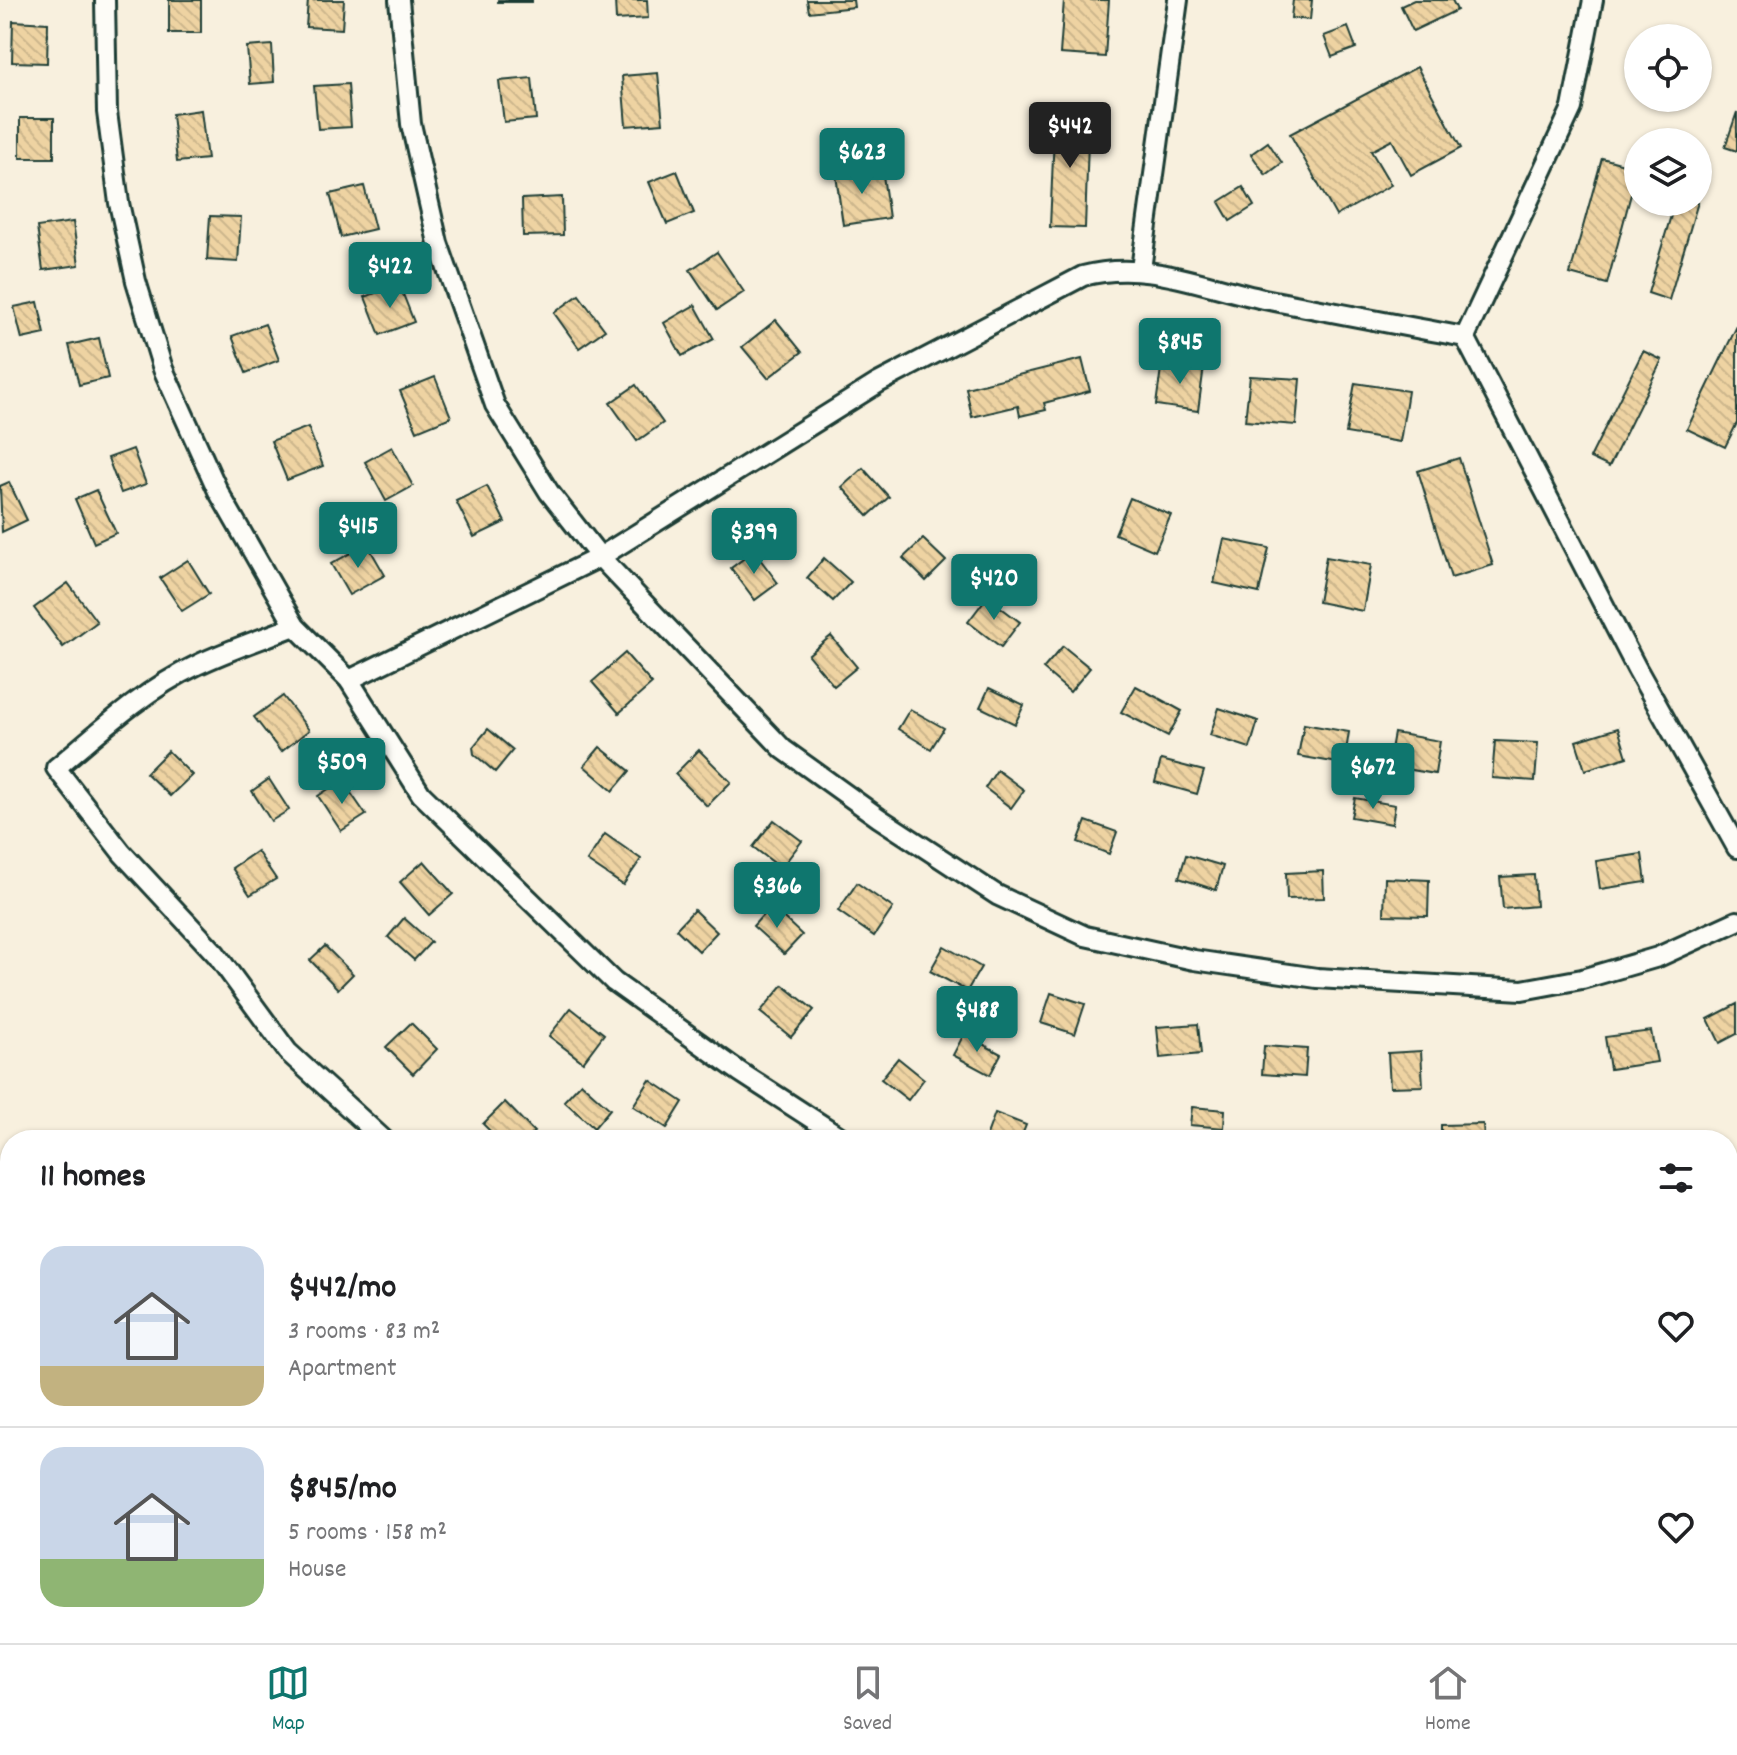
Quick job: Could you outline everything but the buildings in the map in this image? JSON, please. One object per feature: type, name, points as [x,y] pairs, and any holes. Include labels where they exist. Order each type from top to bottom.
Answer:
[{"type":"lane","points":[[105,0],[107,112],[119,203],[149,325],[163,369],[218,491],[295,626],[349,680],[421,794],[614,982],[740,1072],[830,1130]]},
{"type":"lane","points":[[399,0],[411,124],[438,243],[495,405],[549,492],[600,557],[783,749],[879,818],[997,895],[1085,936],[1194,960],[1317,978],[1522,990],[1582,979],[1658,957],[1737,921]]},
{"type":"lane","points":[[1141,269],[1178,0]]},
{"type":"lane","points":[[1465,337],[1572,108],[1593,0]]},
{"type":"lane","points":[[349,680],[600,557],[878,383],[1062,285],[1106,270],[1141,269],[1260,298],[1465,337]]},
{"type":"lane","points":[[1465,337],[1637,669],[1737,848]]},
{"type":"lane","points":[[295,626],[196,666],[163,684],[122,713],[56,768],[122,853],[216,954],[288,1052],[373,1130]]}]
